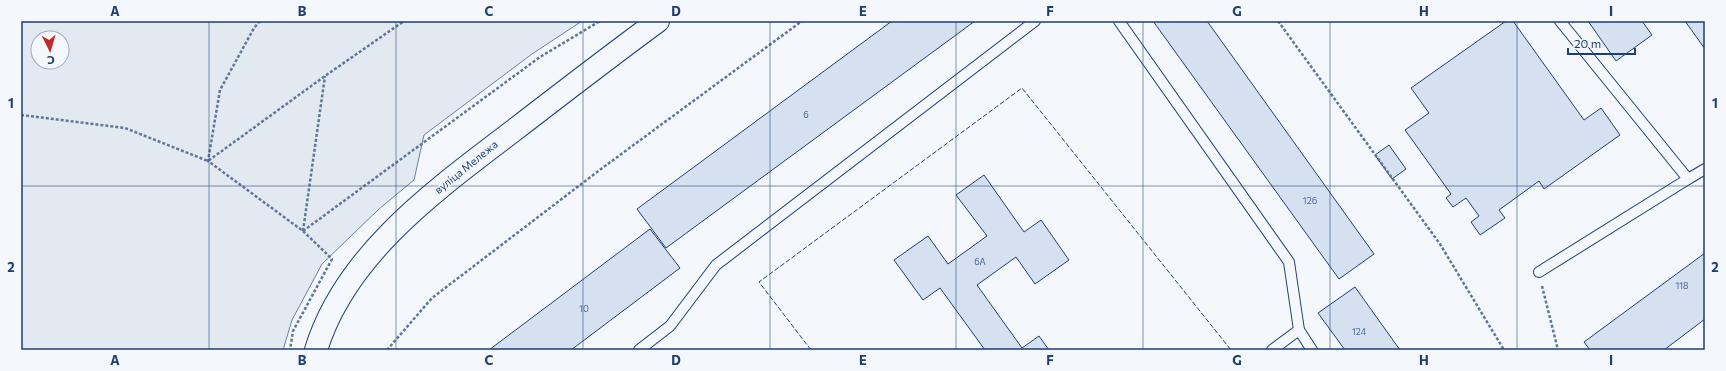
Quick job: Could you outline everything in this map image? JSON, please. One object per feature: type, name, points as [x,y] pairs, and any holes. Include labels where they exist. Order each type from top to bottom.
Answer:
[{"type":"main road","name":"вуліца Мележа","points":[[316,350],[331,312],[344,288],[372,252],[408,216],[476,158],[658,21]]},
{"type":"lane","points":[[639,350],[670,326],[716,265],[1036,21]]},
{"type":"lane","points":[[1120,21],[1289,262],[1299,330],[1312,350]]},
{"type":"lane","points":[[1560,21],[1688,178]]},
{"type":"lane","points":[[1539,272],[1688,178],[1705,169]]},
{"type":"lane","points":[[1272,350],[1299,330]]},
{"type":"path","points":[[208,161],[220,90],[257,21]]},
{"type":"path","points":[[254,28],[260,21]]},
{"type":"path","points":[[208,161],[404,21]]},
{"type":"path","points":[[302,231],[540,57],[600,21]]},
{"type":"path","points":[[387,350],[432,298],[601,169],[802,21]]},
{"type":"path","points":[[1278,21],[1440,244],[1504,350]]},
{"type":"path","points":[[302,231],[325,76]]},
{"type":"path","points":[[21,115],[125,128],[208,161],[302,231],[332,259],[293,331],[290,350]]},
{"type":"path","points":[[1539,272],[1558,350]]},
{"type":"shaded area","points":[[21,21],[582,21],[532,54],[424,135],[414,180],[379,209],[322,264],[292,320],[283,350],[21,350]]},
{"type":"building","points":[[892,21],[975,21],[666,248],[637,209]]},
{"type":"building","points":[[1153,21],[1207,21],[1374,254],[1339,279]]},
{"type":"building","points":[[1506,21],[1513,21],[1584,120],[1601,108],[1620,135],[1544,189],[1539,181],[1499,210],[1505,218],[1480,235],[1471,222],[1479,216],[1466,198],[1453,207],[1446,198],[1451,194],[1405,130],[1429,113],[1411,88]]},
{"type":"building","points":[[1588,21],[1642,21],[1652,35],[1616,61]]},
{"type":"building","points":[[1685,21],[1705,21],[1705,49]]},
{"type":"building","points":[[1389,145],[1406,169],[1392,179],[1375,155]]},
{"type":"building","points":[[984,175],[1024,232],[1041,220],[1069,260],[1035,284],[1016,257],[977,285],[1022,348],[1039,336],[1049,350],[985,350],[940,288],[923,300],[894,260],[928,236],[948,264],[987,236],[956,195]]},
{"type":"building","points":[[650,229],[680,268],[571,350],[489,350]]},
{"type":"building","points":[[1705,253],[1705,319],[1664,350],[1590,350],[1584,342]]},
{"type":"building","points":[[1355,287],[1400,350],[1345,350],[1318,313]]},
{"type":"fence","points":[[811,350],[759,282],[1022,88],[1231,350]]}]
